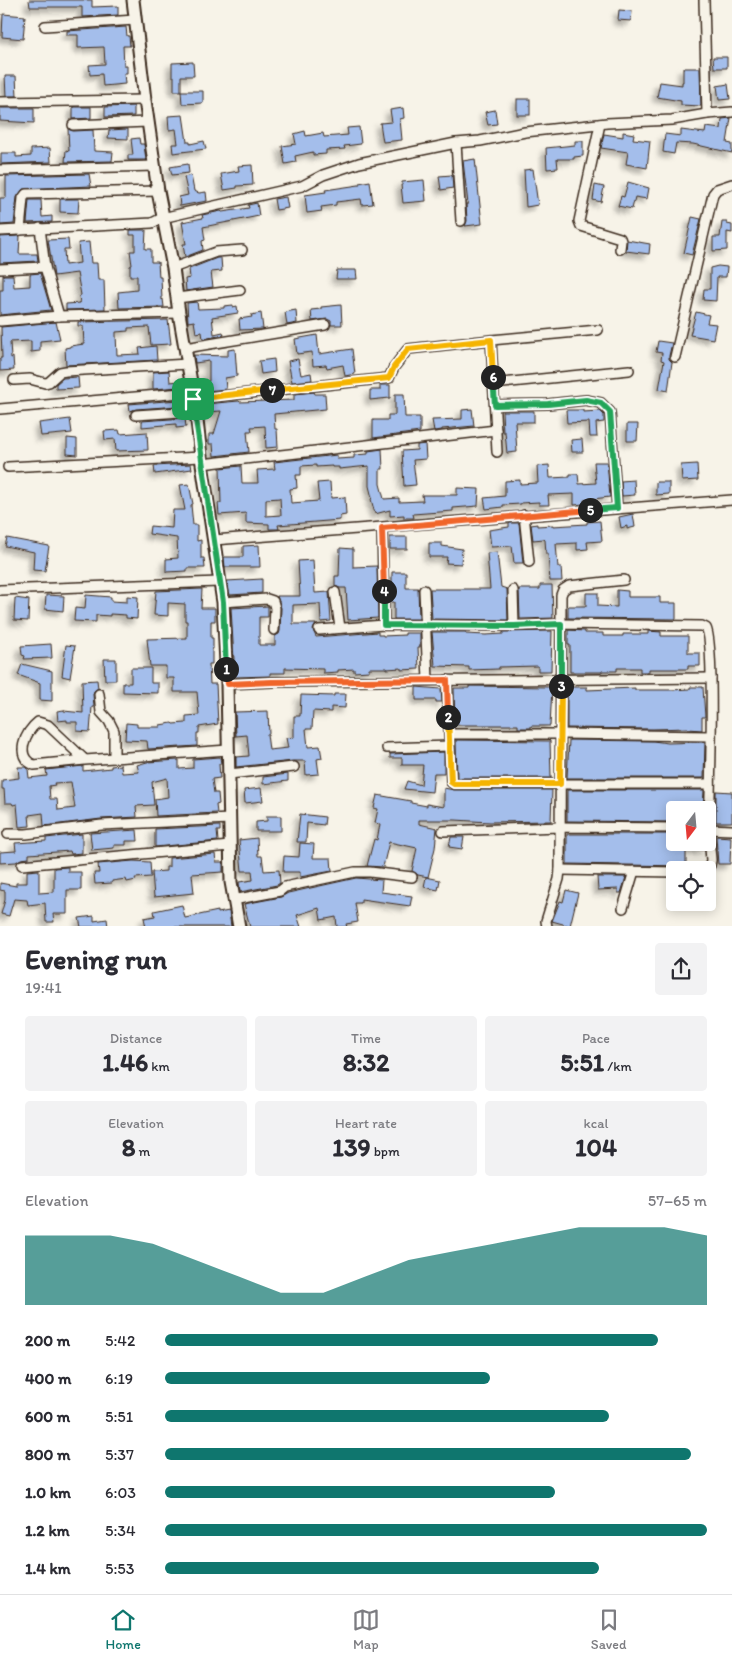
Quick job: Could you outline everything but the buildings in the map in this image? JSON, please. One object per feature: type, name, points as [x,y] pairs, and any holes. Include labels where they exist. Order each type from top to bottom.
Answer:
[{"type":"main road","points":[[134,0],[145,100],[158,191],[173,268],[196,411],[223,602],[228,684],[231,882],[239,926]]},
{"type":"street","points":[[704,0],[706,114]]},
{"type":"street","points":[[45,26],[135,20]]},
{"type":"street","points":[[0,102],[145,100]]},
{"type":"street","points":[[0,230],[152,223],[162,218],[302,186],[323,175],[360,163],[456,143],[480,141],[525,132],[607,123],[672,120],[732,112]]},
{"type":"street","points":[[73,125],[148,122]]},
{"type":"street","points":[[600,124],[579,221],[581,226],[620,238],[620,249]]},
{"type":"street","points":[[456,143],[461,221]]},
{"type":"street","points":[[0,170],[155,166]]},
{"type":"street","points":[[675,357],[713,194],[723,186],[732,184]]},
{"type":"street","points":[[20,230],[23,198],[26,194],[158,191]]},
{"type":"street","points":[[40,228],[45,266],[59,316]]},
{"type":"street","points":[[173,268],[216,252],[242,250]]},
{"type":"street","points":[[0,269],[45,266]]},
{"type":"street","points":[[177,298],[240,290]]},
{"type":"street","points":[[0,321],[59,316],[179,313]]},
{"type":"street","points":[[185,348],[324,325]]},
{"type":"street","points":[[0,409],[193,396],[389,378],[394,367],[408,349],[598,330]]},
{"type":"street","points":[[491,340],[497,452]]},
{"type":"street","points":[[14,380],[30,379],[45,383],[49,382],[60,372],[66,371],[188,364]]},
{"type":"street","points":[[493,384],[629,370]]},
{"type":"street","points":[[495,405],[548,404],[586,400],[601,403],[608,408],[610,412],[617,508]]},
{"type":"street","points":[[136,415],[196,411]]},
{"type":"street","points":[[8,467],[202,460],[496,430]]},
{"type":"street","points":[[214,540],[732,500]]},
{"type":"street","points":[[524,516],[528,562]]},
{"type":"street","points":[[382,528],[384,625]]},
{"type":"street","points":[[547,926],[546,921],[560,870],[561,595],[569,586],[624,580]]},
{"type":"street","points":[[0,590],[219,582]]},
{"type":"street","points":[[424,590],[428,680]]},
{"type":"street","points":[[513,590],[514,626]]},
{"type":"street","points":[[335,592],[340,628]]},
{"type":"street","points":[[223,602],[267,599],[273,601],[275,608],[274,630]]},
{"type":"street","points":[[319,630],[384,625],[514,626],[561,624],[702,626],[708,631],[709,636],[711,678],[709,801]]},
{"type":"street","points":[[228,684],[562,678],[711,678]]},
{"type":"street","points":[[447,680],[451,782],[454,784],[710,784]]},
{"type":"street","points":[[100,694],[101,712],[109,721],[114,731],[114,758]]},
{"type":"street","points":[[85,760],[48,725],[38,722],[26,735],[23,750],[24,756],[32,765],[228,750]]},
{"type":"street","points":[[449,734],[710,736]]},
{"type":"street","points":[[387,748],[449,746]]},
{"type":"street","points":[[229,774],[294,767]]},
{"type":"street","points":[[8,834],[26,834],[102,825],[230,819]]},
{"type":"street","points":[[443,831],[666,828]]},
{"type":"street","points":[[716,829],[732,830]]},
{"type":"street","points":[[22,866],[230,846]]},
{"type":"street","points":[[560,870],[666,872]]},
{"type":"street","points":[[623,908],[634,871]]},
{"type":"street","points":[[233,900],[280,891],[285,888],[354,872],[412,877]]},
{"type":"route","points":[[491,340],[495,405],[548,404],[586,400],[601,403],[608,408],[610,412],[617,508],[382,528],[384,625],[514,626],[561,624],[560,784],[452,783],[447,680],[228,684],[223,602],[193,399],[389,378],[394,367],[408,349],[491,340]]}]
